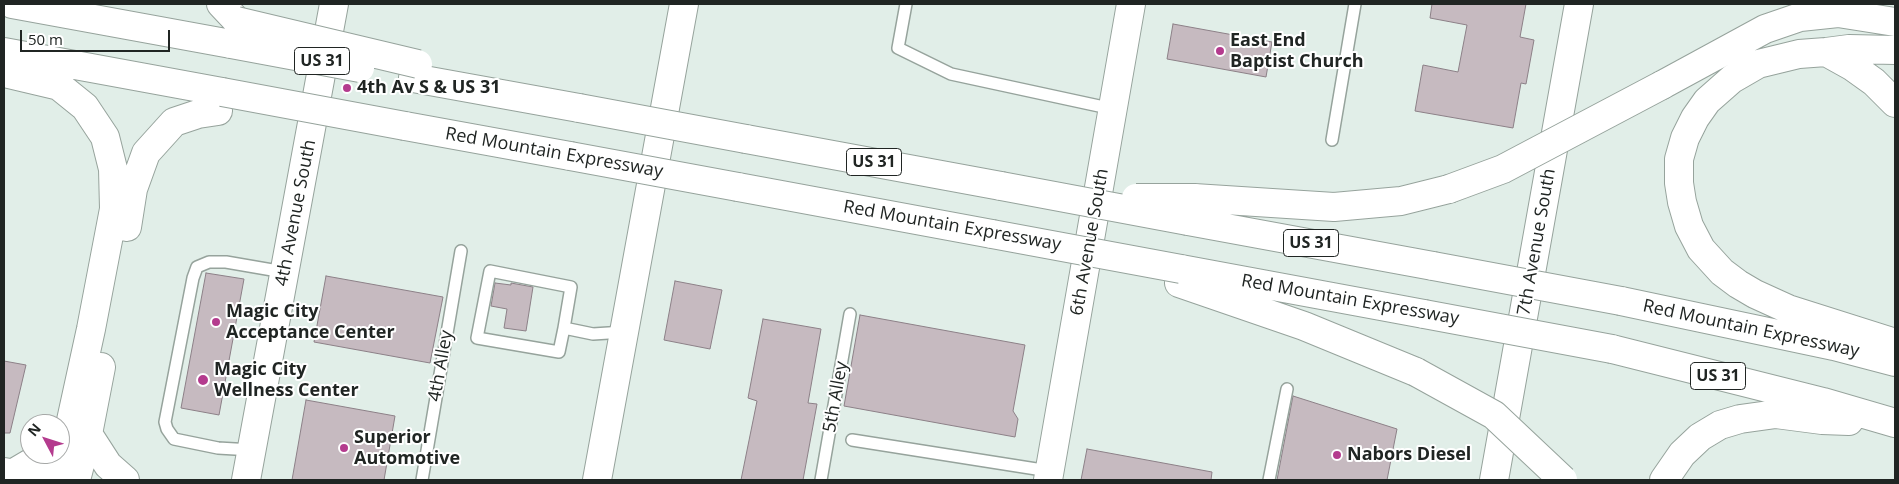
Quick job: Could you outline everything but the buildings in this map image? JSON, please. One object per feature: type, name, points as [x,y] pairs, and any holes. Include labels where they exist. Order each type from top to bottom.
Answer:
[{"type":"main road","points":[[12,4],[72,15],[230,23]]},
{"type":"main road","name":"4th Avenue South","points":[[246,480],[334,4]]},
{"type":"main road","points":[[597,480],[684,4]]},
{"type":"main road","name":"6th Avenue South","points":[[1048,476],[1132,4]]},
{"type":"main road","name":"7th Avenue South","points":[[1494,480],[1579,4]]},
{"type":"main road","points":[[1191,210],[1334,207],[1401,200],[1449,190],[1503,169],[1748,38],[1784,22],[1818,14],[1866,10],[1895,22]]},
{"type":"main road","name":"Red Mountain Expressway","points":[[230,23],[516,97],[1062,198],[1191,210],[1433,266],[1621,301],[1837,336],[1895,362]]},
{"type":"main road","points":[[1895,50],[1849,49],[1799,54],[1758,64],[1732,79],[1707,101],[1695,118],[1685,138],[1679,159],[1679,184],[1689,226],[1701,249],[1722,272],[1738,284],[1837,336],[1895,343]]},
{"type":"main road","name":"Red Mountain Expressway","points":[[4,52],[61,74],[220,102],[316,110],[902,217],[932,236],[992,241],[1180,276],[1424,314],[1612,349],[1822,411]]},
{"type":"main road","points":[[1826,52],[1853,67],[1874,82],[1895,103]]},
{"type":"main road","points":[[4,73],[61,74],[105,137],[114,169],[114,209],[90,329],[72,434],[76,480]]},
{"type":"main road","points":[[58,480],[127,228],[133,189],[146,152],[174,122],[198,114],[220,102]]},
{"type":"main road","points":[[1180,276],[1416,372],[1494,415],[1563,480]]},
{"type":"main road","points":[[1664,480],[1682,454],[1700,437],[1720,425],[1740,419],[1822,411],[1894,423]]},
{"type":"main road","points":[[72,434],[125,480]]},
{"type":"main road","points":[[8,473],[26,464]]},
{"type":"main road","points":[[8,473],[48,480]]},
{"type":"lane","points":[[906,4],[898,48],[951,74],[1113,109]]},
{"type":"lane","points":[[1332,140],[1355,4]]},
{"type":"lane","name":"4th Alley","points":[[422,480],[461,251]]},
{"type":"lane","points":[[252,450],[218,448],[174,438],[164,422],[193,278],[197,267],[209,262],[226,262],[285,272]]},
{"type":"lane","points":[[490,271],[571,287],[564,328],[559,352],[477,338],[490,271]]},
{"type":"lane","name":"5th Alley","points":[[821,480],[850,314]]},
{"type":"lane","points":[[564,328],[593,334],[624,332]]},
{"type":"lane","points":[[1269,480],[1287,389]]},
{"type":"lane","points":[[852,440],[1048,476]]},
{"type":"place","name":"East End Baptist Church","points":[[1220,51]]},
{"type":"place","name":"4th Av S & US 31","points":[[347,88]]},
{"type":"place","name":"Magic City Acceptance Center","points":[[216,322]]},
{"type":"place","name":"Magic City Wellness Center","points":[[203,380]]},
{"type":"place","name":"Superior Automotive","points":[[344,448]]},
{"type":"place","name":"Nabors Diesel","points":[[1337,455]]}]
